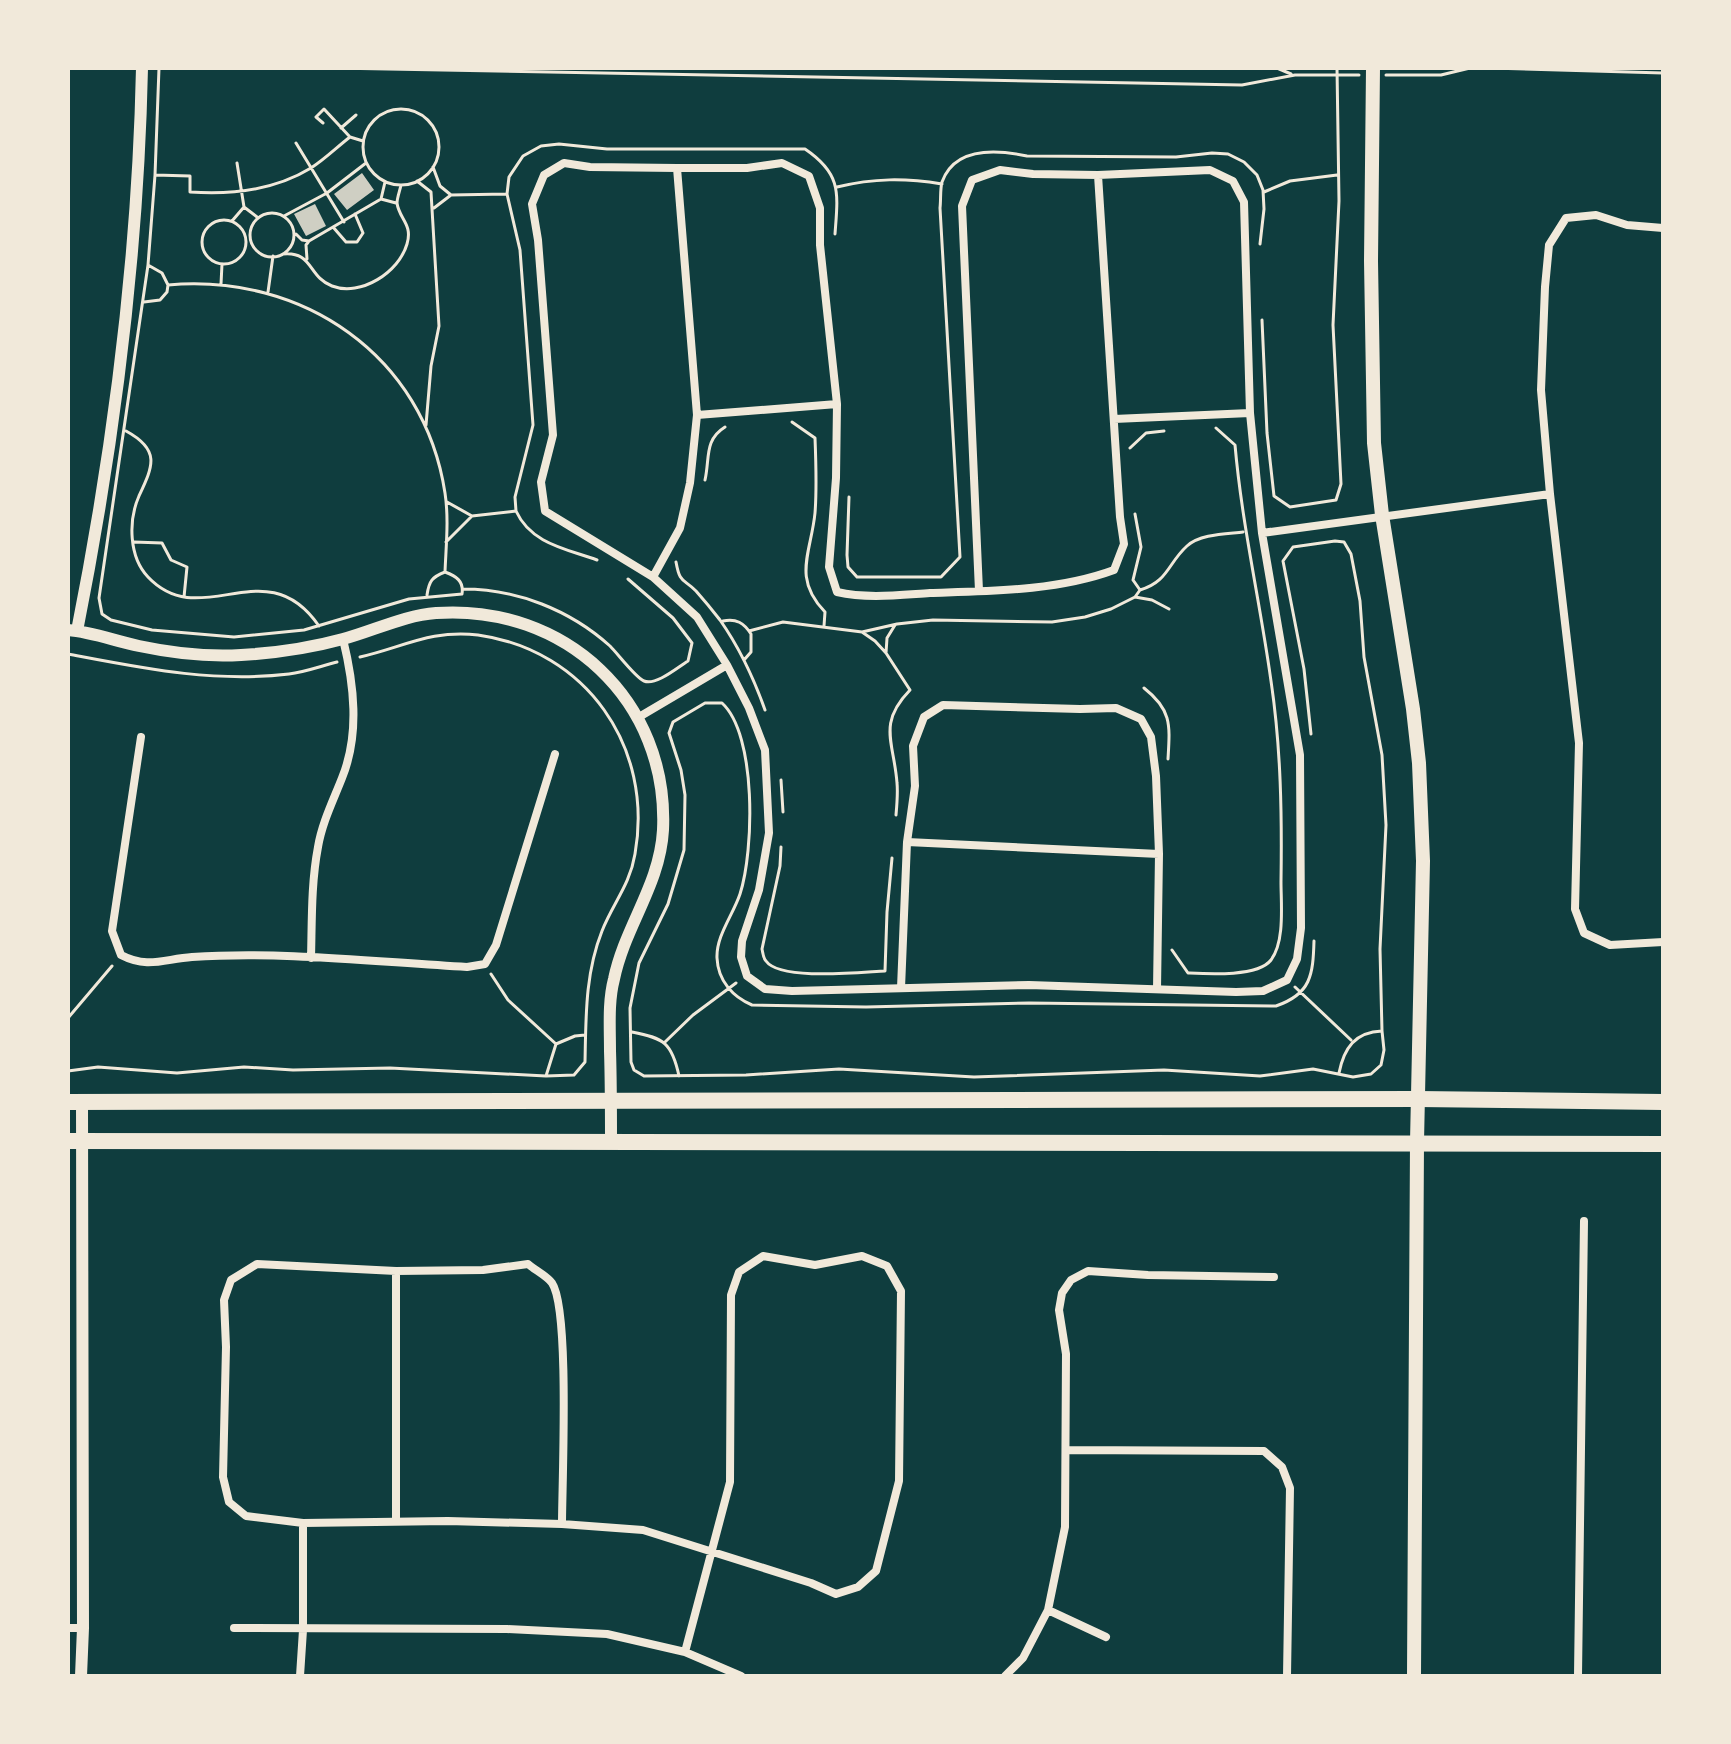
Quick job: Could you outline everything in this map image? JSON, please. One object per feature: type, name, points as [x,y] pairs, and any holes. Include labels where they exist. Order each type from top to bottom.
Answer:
[{"type":"main road","points":[[1373,68],[1371,352],[1374,443],[1419,763],[1423,861],[1417,1142],[1414,1676]]},
{"type":"main road","points":[[75,1102],[1418,1099],[1663,1102]]},
{"type":"main road","points":[[75,1141],[1663,1144]]},
{"type":"street","points":[[142,68],[137,205],[120,365],[103,494],[72,630],[142,647],[240,655],[295,650],[435,613],[496,615],[554,634],[598,667],[639,717],[661,778],[663,829],[659,865],[646,900],[623,944],[613,981],[610,1011],[611,1142]]},
{"type":"street","points":[[979,591],[962,206],[972,180],[1000,170],[1098,175],[1210,170],[1233,181],[1244,202],[1250,413],[1262,533],[1300,755],[1301,928],[1297,959],[1287,980],[1263,991],[1029,985],[779,990],[765,989],[747,976],[741,957],[742,941],[759,890],[769,833],[765,750],[749,708],[697,617],[653,577],[545,511],[541,482],[553,435],[538,240],[532,204],[544,175],[564,163],[590,167],[747,168],[782,163],[809,176],[820,208],[820,245],[837,404],[836,478],[829,567],[837,592],[858,597],[979,591],[1083,581],[1114,570],[1124,544],[1098,175]]},
{"type":"street","points":[[653,577],[680,528],[690,483],[697,415],[677,168]]},
{"type":"street","points":[[1663,228],[1627,225],[1596,215],[1566,218],[1549,245],[1541,390],[1579,743],[1575,909],[1584,933],[1610,945],[1663,942]]},
{"type":"street","points":[[697,415],[837,404]]},
{"type":"street","points":[[1114,419],[1250,413]]},
{"type":"street","points":[[1262,533],[1550,494]]},
{"type":"street","points":[[311,958],[318,845],[330,805],[344,775],[352,742],[354,700],[343,639]]},
{"type":"street","points":[[639,717],[727,665]]},
{"type":"street","points":[[901,988],[907,842],[915,786],[913,746],[924,717],[943,705],[1116,708],[1141,719],[1151,737],[1156,776],[1159,854],[1157,989]]},
{"type":"street","points":[[141,737],[112,931],[121,955],[136,963],[217,956],[467,967],[485,964],[496,945],[555,754]]},
{"type":"street","points":[[907,842],[1159,854]]},
{"type":"street","points":[[75,1102],[83,1628],[81,1676]]},
{"type":"street","points":[[1578,1676],[1584,1221]]},
{"type":"street","points":[[562,1524],[562,1344],[559,1306],[552,1283],[528,1264],[483,1270],[396,1271],[257,1264],[231,1280],[224,1300],[223,1477],[229,1502],[246,1516],[303,1523],[396,1520],[562,1524],[643,1530],[711,1551],[836,1594],[858,1587],[876,1571],[899,1481],[901,1291],[887,1266],[862,1256],[815,1265],[763,1256],[739,1272],[731,1295],[730,1482],[711,1551],[685,1652]]},
{"type":"street","points":[[396,1271],[396,1520]]},
{"type":"street","points":[[1005,1676],[1023,1658],[1048,1610],[1065,1527],[1066,1354],[1059,1310],[1062,1293],[1071,1280],[1088,1271],[1274,1277]]},
{"type":"street","points":[[1066,1450],[1264,1451],[1282,1467],[1290,1488],[1287,1676]]},
{"type":"street","points":[[300,1676],[303,1523]]},
{"type":"street","points":[[1048,1610],[1106,1637]]},
{"type":"street","points":[[68,1628],[83,1628]]},
{"type":"street","points":[[234,1628],[507,1629],[607,1634],[685,1652],[741,1676]]},
{"type":"path","points":[[159,68],[148,265],[99,598],[102,614],[111,620],[140,628],[198,636],[234,637],[319,626],[390,604],[427,596],[462,594],[463,589]]},
{"type":"path","points":[[333,68],[1231,85],[1295,75],[1336,75]]},
{"type":"path","points":[[1277,68],[1295,75]]},
{"type":"path","points":[[1262,311],[1267,433],[1274,496],[1290,507],[1336,500],[1341,484],[1333,325],[1338,175],[1337,68]]},
{"type":"path","points":[[1413,75],[1441,75],[1470,68]]},
{"type":"path","points":[[1490,68],[1663,73]]},
{"type":"path","points":[[323,123],[316,117],[324,109],[350,137],[363,141]]},
{"type":"path","points":[[411,110],[432,125],[439,148],[433,167],[417,181],[401,185],[385,182],[366,163],[363,141],[367,129],[386,112],[411,110]]},
{"type":"path","points":[[341,128],[356,115]]},
{"type":"path","points":[[155,175],[190,176],[190,192],[241,192],[277,183],[311,168],[350,137]]},
{"type":"path","points":[[296,143],[344,222]]},
{"type":"path","points":[[599,561],[537,538],[516,511],[515,497],[533,425],[520,250],[507,194],[509,177],[523,156],[541,146],[559,144],[607,149],[805,149],[821,159],[837,187],[834,238]]},
{"type":"path","points":[[849,488],[848,567],[857,577],[941,577],[960,557],[940,208],[942,184],[950,169],[963,158],[984,151],[1005,151],[1027,156],[1176,157],[1228,154],[1244,162],[1257,175],[1264,192],[1259,253]]},
{"type":"path","points":[[237,163],[244,207],[258,218]]},
{"type":"path","points":[[284,216],[327,193],[366,163]]},
{"type":"path","points":[[433,167],[440,186],[451,195]]},
{"type":"path","points":[[1264,192],[1290,181],[1338,175]]},
{"type":"path","points":[[837,187],[868,180],[907,178],[942,184]]},
{"type":"path","points":[[417,181],[431,192],[434,208],[439,326],[431,366],[426,429]]},
{"type":"path","points":[[385,182],[381,199],[306,245],[307,260],[318,278],[334,287],[361,286],[381,277],[399,261],[408,241],[407,222],[397,204],[401,185]]},
{"type":"path","points":[[434,208],[451,195],[507,194]]},
{"type":"path","points":[[381,199],[397,204]]},
{"type":"path","points":[[232,221],[244,207]]},
{"type":"path","points":[[307,260],[292,253],[263,255],[253,245],[251,231],[258,218],[273,212],[284,216],[297,238],[309,241]]},
{"type":"path","points":[[333,227],[346,242],[357,242],[363,233],[355,214]]},
{"type":"path","points":[[232,221],[244,231],[246,245],[240,258],[222,264],[208,257],[202,245],[203,237],[210,224],[232,221]]},
{"type":"path","points":[[283,254],[293,244],[294,231]]},
{"type":"path","points":[[268,292],[273,256]]},
{"type":"path","points":[[221,284],[222,264]]},
{"type":"path","points":[[144,302],[160,300],[167,292],[168,285],[162,273],[148,265]]},
{"type":"path","points":[[168,285],[221,284],[268,292],[327,317],[369,349],[399,382],[426,429],[437,460],[446,500],[445,572]]},
{"type":"path","points":[[781,423],[794,422],[815,438],[816,504],[805,578],[814,601],[825,612],[824,626]]},
{"type":"path","points":[[705,480],[708,445],[724,427],[732,426]]},
{"type":"path","points":[[1172,937],[1172,953],[1188,973],[1220,974],[1252,969],[1270,962],[1278,935],[1282,837],[1279,745],[1266,646],[1244,532],[1235,445],[1216,428]]},
{"type":"path","points":[[125,431],[141,439],[150,454],[152,466],[134,509],[134,552],[145,574],[166,592],[184,597],[208,600],[245,591],[270,592],[301,606],[319,626]]},
{"type":"path","points":[[1128,450],[1146,433],[1172,431]]},
{"type":"path","points":[[446,500],[472,516],[516,511]]},
{"type":"path","points":[[1133,510],[1141,547],[1133,580],[1140,590]]},
{"type":"path","points":[[446,542],[472,516]]},
{"type":"path","points":[[1135,597],[1140,590],[1152,586],[1169,572],[1185,547],[1197,539],[1244,532]]},
{"type":"path","points":[[133,542],[162,543],[171,560],[187,567],[184,597]]},
{"type":"path","points":[[1311,741],[1304,669],[1283,561],[1293,547],[1344,542],[1351,554],[1360,601],[1364,657],[1382,755],[1386,825],[1380,949],[1384,1050],[1381,1065],[1371,1074],[1353,1077],[1313,1069],[1260,1076],[1164,1070],[974,1077],[839,1069],[746,1075],[644,1076],[634,1070],[631,1062],[630,1008],[639,963],[668,904],[684,850],[685,795],[669,733],[673,722],[705,703],[722,703],[731,711],[746,765],[751,817],[741,892],[718,947],[719,971],[740,1000],[752,1005],[823,1007],[1029,1003],[1262,1008],[1289,1002],[1301,992],[1311,977],[1314,933]]},
{"type":"path","points":[[679,553],[676,560],[679,575],[685,584],[695,589],[721,622],[757,687],[769,723]]},
{"type":"path","points":[[427,596],[429,582],[434,576],[445,572],[455,575],[463,589]]},
{"type":"path","points":[[463,589],[507,592],[578,621],[618,654],[641,681],[651,683],[688,661],[692,643],[643,589],[619,572]]},
{"type":"path","points":[[749,631],[783,622],[862,632],[933,620],[1052,622],[1085,617],[1135,597],[1152,600],[1169,609]]},
{"type":"path","points":[[721,622],[731,619],[742,622],[749,631],[753,644],[744,660]]},
{"type":"path","points":[[886,653],[887,638],[895,625]]},
{"type":"path","points":[[862,632],[886,653],[910,690],[896,705],[889,724],[897,783],[895,825]]},
{"type":"path","points":[[68,654],[152,671],[204,676],[292,673],[375,654],[413,640],[445,635],[477,635],[515,644],[545,656],[571,674],[605,709],[617,729],[633,771],[639,827],[628,884],[603,929],[594,954],[585,1007],[585,1062],[574,1075],[390,1068],[293,1070],[244,1067],[177,1073],[98,1067],[68,1071]]},
{"type":"path","points":[[1144,688],[1157,698],[1166,711],[1169,725],[1167,769]]},
{"type":"path","points":[[781,778],[783,818]]},
{"type":"path","points":[[782,842],[780,866],[762,949],[766,961],[775,968],[797,972],[885,971],[893,851]]},
{"type":"path","points":[[68,1018],[121,955]]},
{"type":"path","points":[[485,964],[508,1000],[556,1044]]},
{"type":"path","points":[[665,1042],[693,1015],[747,976]]},
{"type":"path","points":[[1287,980],[1351,1041]]},
{"type":"path","points":[[1339,1073],[1351,1041],[1361,1035],[1382,1031]]},
{"type":"path","points":[[632,1032],[665,1042],[675,1058],[679,1076]]},
{"type":"path","points":[[546,1076],[556,1044],[585,1035]]},
{"type":"building","points":[[362,173],[374,190],[347,210],[334,194]]},
{"type":"building","points":[[315,204],[326,226],[306,236],[294,214]]}]
